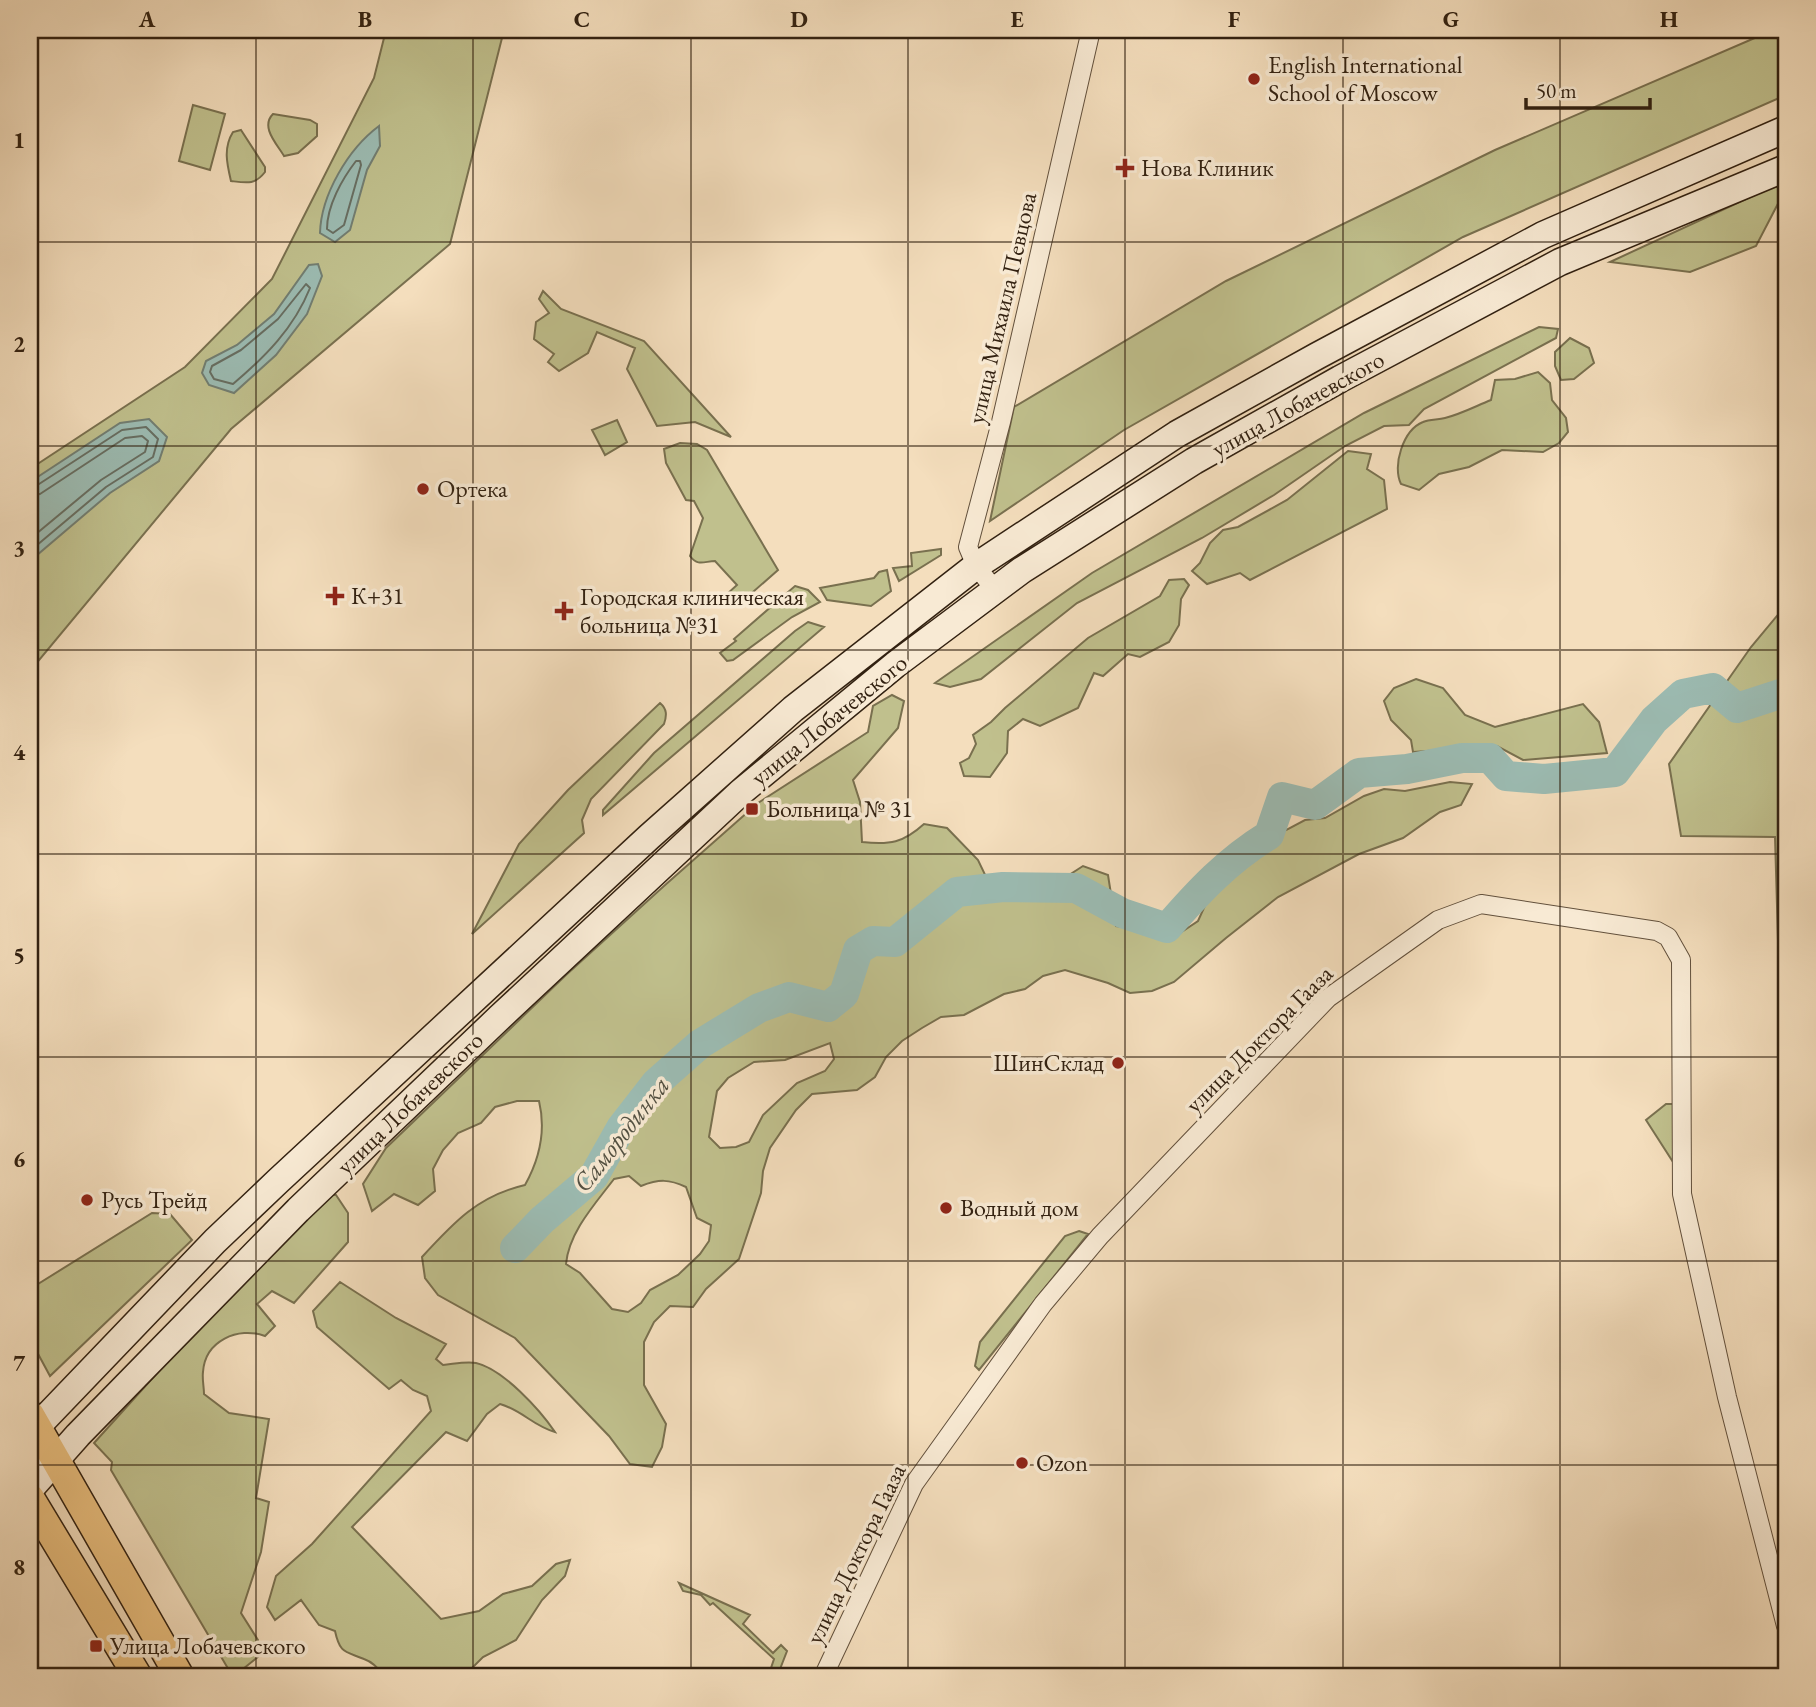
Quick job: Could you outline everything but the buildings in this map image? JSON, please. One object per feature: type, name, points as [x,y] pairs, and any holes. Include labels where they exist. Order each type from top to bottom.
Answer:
[{"type":"main road","name":"улица Лобачевского","points":[[32,1425],[215,1241],[649,837],[793,709],[976,566],[1177,434],[1542,235],[1786,129]]},
{"type":"main road","name":"улица Лобачевского","points":[[30,1489],[78,1435],[298,1210],[691,837],[741,792],[895,665],[1033,563],[1194,461],[1560,262],[1786,168]]},
{"type":"main road","points":[[32,1425],[58,1460],[180,1677]]},
{"type":"main road","points":[[30,1498],[138,1677]]},
{"type":"street","name":"улица Михаила Певцова","points":[[976,566],[968,547],[1001,422],[1091,30]]},
{"type":"street","points":[[976,566],[995,590]]},
{"type":"street","name":"улица Доктора Гааза","points":[[823,1677],[914,1484],[1043,1304],[1092,1244],[1328,998],[1438,920],[1481,904],[1657,931],[1668,937],[1681,960],[1682,1194],[1727,1397],[1786,1626]]},
{"type":"green space","points":[[386,30],[504,30],[450,244],[231,429],[30,671],[30,469],[185,367],[272,279],[374,78]]},
{"type":"green space","points":[[1786,30],[1786,95],[1463,237],[1124,430],[990,521],[1014,407],[1226,281],[1495,150],[1764,34]]},
{"type":"green space","points":[[193,105],[225,114],[210,170],[179,161]]},
{"type":"green space","points":[[273,114],[310,120],[317,124],[317,136],[298,153],[284,156],[269,130],[269,119]]},
{"type":"green space","points":[[241,130],[265,167],[265,172],[258,179],[250,182],[231,181],[228,168],[227,150],[230,138],[233,132]]},
{"type":"green space","points":[[1774,186],[1782,189],[1783,194],[1756,246],[1690,272],[1610,262]]},
{"type":"green space","points":[[543,291],[561,309],[644,341],[731,437],[695,422],[657,426],[627,369],[635,348],[597,332],[588,353],[559,371],[548,362],[554,354],[534,339],[536,322],[549,313],[539,299]]},
{"type":"green space","points":[[1539,327],[1558,329],[1556,338],[1424,409],[1409,425],[1384,426],[1345,446],[1274,495],[1202,538],[1077,603],[981,679],[950,687],[935,683],[1092,573],[1364,413]]},
{"type":"green space","points":[[1570,338],[1589,348],[1594,363],[1574,379],[1561,380],[1555,366],[1555,352]]},
{"type":"green space","points":[[1538,372],[1550,383],[1552,400],[1566,418],[1568,432],[1559,443],[1543,452],[1502,450],[1469,467],[1439,474],[1419,490],[1401,484],[1398,468],[1401,449],[1416,426],[1491,400],[1495,380],[1515,379]]},
{"type":"green space","points":[[617,420],[627,442],[605,455],[592,430]]},
{"type":"green space","points":[[680,443],[697,444],[707,450],[778,570],[737,606],[727,594],[737,585],[715,561],[699,562],[690,556],[703,518],[694,501],[686,500],[666,463],[664,449]]},
{"type":"green space","points":[[1348,451],[1371,454],[1367,469],[1384,480],[1387,509],[1250,580],[1240,573],[1207,584],[1192,571],[1200,563],[1210,543],[1223,530],[1238,527],[1287,500]]},
{"type":"green space","points":[[941,549],[941,555],[899,581],[893,568],[912,566],[911,553]]},
{"type":"green space","points":[[887,570],[891,591],[871,606],[827,600],[820,588],[874,578],[879,572]]},
{"type":"green space","points":[[1184,579],[1189,585],[1181,599],[1179,625],[1169,642],[1140,657],[1128,654],[1103,676],[1094,673],[1078,708],[1040,726],[1023,719],[1008,731],[1007,753],[990,777],[964,776],[960,763],[969,758],[976,744],[973,735],[1088,638],[1160,596],[1169,580]]},
{"type":"green space","points":[[795,586],[808,590],[820,602],[792,617],[733,660],[727,661],[720,653]]},
{"type":"green space","points":[[1786,605],[1786,1132],[1775,837],[1681,836],[1669,764],[1751,647]]},
{"type":"green space","points":[[808,622],[824,627],[603,815],[603,810],[654,753]]},
{"type":"green space","points":[[1416,679],[1443,688],[1465,715],[1495,727],[1583,704],[1599,722],[1607,753],[1523,760],[1497,746],[1413,752],[1411,740],[1391,720],[1384,701],[1394,688]]},
{"type":"green space","points":[[892,695],[904,701],[898,728],[853,780],[860,802],[862,842],[881,843],[903,839],[924,824],[947,828],[978,860],[988,881],[1005,896],[1050,897],[1066,877],[1083,866],[1108,875],[1116,926],[1180,933],[1198,921],[1207,901],[1268,842],[1305,820],[1325,818],[1364,796],[1384,789],[1405,791],[1450,782],[1472,784],[1461,805],[1440,812],[1403,838],[1359,854],[1278,897],[1174,982],[1152,991],[1130,993],[1065,970],[1043,976],[1025,989],[1004,994],[964,1015],[941,1017],[922,1028],[902,1041],[886,1057],[875,1077],[857,1090],[812,1094],[796,1110],[770,1148],[763,1171],[761,1193],[739,1259],[706,1289],[693,1307],[670,1306],[654,1322],[644,1342],[644,1385],[666,1424],[662,1447],[652,1467],[630,1464],[609,1436],[515,1338],[438,1295],[425,1278],[422,1257],[456,1222],[480,1203],[525,1185],[534,1165],[542,1133],[539,1101],[517,1101],[495,1107],[481,1123],[458,1133],[443,1150],[433,1169],[435,1191],[418,1205],[394,1194],[372,1211],[363,1184],[386,1148],[566,975],[664,886],[758,803],[868,732],[873,706]],"holes":[[[830,1043],[834,1059],[825,1071],[797,1083],[763,1115],[749,1142],[736,1147],[720,1148],[709,1137],[717,1091],[728,1078],[754,1062],[785,1060]],[[629,1176],[641,1186],[664,1181],[686,1187],[697,1218],[711,1225],[709,1241],[700,1254],[678,1275],[650,1290],[641,1303],[628,1312],[612,1309],[580,1273],[566,1264],[572,1241],[591,1208],[614,1179]]]},
{"type":"green space","points":[[660,703],[666,712],[664,724],[591,799],[582,820],[584,833],[472,934],[519,844],[568,790]]},
{"type":"green space","points":[[1666,1104],[1675,1104],[1673,1162],[1646,1120]]},
{"type":"green space","points":[[324,1195],[336,1195],[348,1213],[348,1242],[294,1303],[272,1291],[257,1304],[275,1326],[265,1336],[255,1333],[234,1335],[216,1344],[205,1361],[204,1394],[229,1413],[269,1419],[256,1498],[269,1502],[261,1552],[241,1613],[258,1640],[259,1656],[233,1677],[111,1470],[112,1462],[94,1443]]},
{"type":"green space","points":[[152,1213],[170,1214],[192,1240],[50,1376],[30,1339],[30,1289]]},
{"type":"green space","points":[[1079,1231],[1088,1234],[979,1370],[975,1366],[980,1342],[1065,1236]]},
{"type":"green space","points":[[340,1282],[396,1318],[446,1344],[436,1359],[443,1365],[476,1363],[498,1373],[531,1402],[555,1432],[500,1404],[487,1414],[467,1441],[446,1432],[352,1527],[441,1619],[479,1611],[503,1594],[532,1586],[556,1564],[570,1560],[565,1576],[542,1600],[516,1640],[483,1657],[463,1677],[385,1677],[370,1662],[344,1651],[335,1631],[319,1625],[301,1600],[275,1620],[267,1607],[276,1576],[312,1544],[431,1411],[427,1396],[413,1390],[401,1380],[389,1389],[317,1327],[313,1311]]},
{"type":"green space","points":[[679,1583],[750,1615],[743,1624],[773,1653],[781,1645],[787,1651],[780,1669],[769,1674],[774,1659],[713,1603],[710,1605],[701,1595],[683,1591]]},
{"type":"water","points":[[379,126],[380,146],[367,170],[350,230],[335,242],[320,233],[325,203],[347,160]]},
{"type":"water","points":[[318,264],[322,276],[307,314],[276,355],[234,393],[209,385],[202,373],[206,361],[237,345],[274,314],[309,265]]},
{"type":"water","points":[[149,419],[167,437],[159,461],[110,493],[30,561],[30,482],[120,423]]},
{"type":"waterway","name":"Самородинка","points":[[515,1248],[542,1220],[594,1176],[621,1128],[656,1083],[700,1044],[759,1008],[789,997],[828,1007],[844,994],[858,950],[873,941],[895,942],[957,892],[1003,887],[1076,888],[1122,913],[1167,928],[1214,877],[1269,835],[1282,797],[1315,805],[1359,773],[1407,769],[1462,758],[1490,758],[1506,776],[1544,779],[1615,772],[1654,720],[1683,694],[1713,688],[1737,708],[1786,692]]},
{"type":"place","name":"English International School of Moscow","points":[[1254,79]]},
{"type":"place","name":"Нова Клиник","points":[[1125,168]]},
{"type":"place","name":"Ортека","points":[[423,489]]},
{"type":"place","name":"К+31","points":[[335,596]]},
{"type":"place","name":"Городская клиническая больница №31","points":[[564,611]]},
{"type":"place","name":"Больница № 31","points":[[752,809]]},
{"type":"place","name":"ШинСклад","points":[[1118,1063]]},
{"type":"place","name":"Русь Трейд","points":[[87,1200]]},
{"type":"place","name":"Водный дом","points":[[946,1208]]},
{"type":"place","name":"Ozon","points":[[1022,1463]]},
{"type":"place","name":"Улица Лобачевского","points":[[96,1646]]}]
